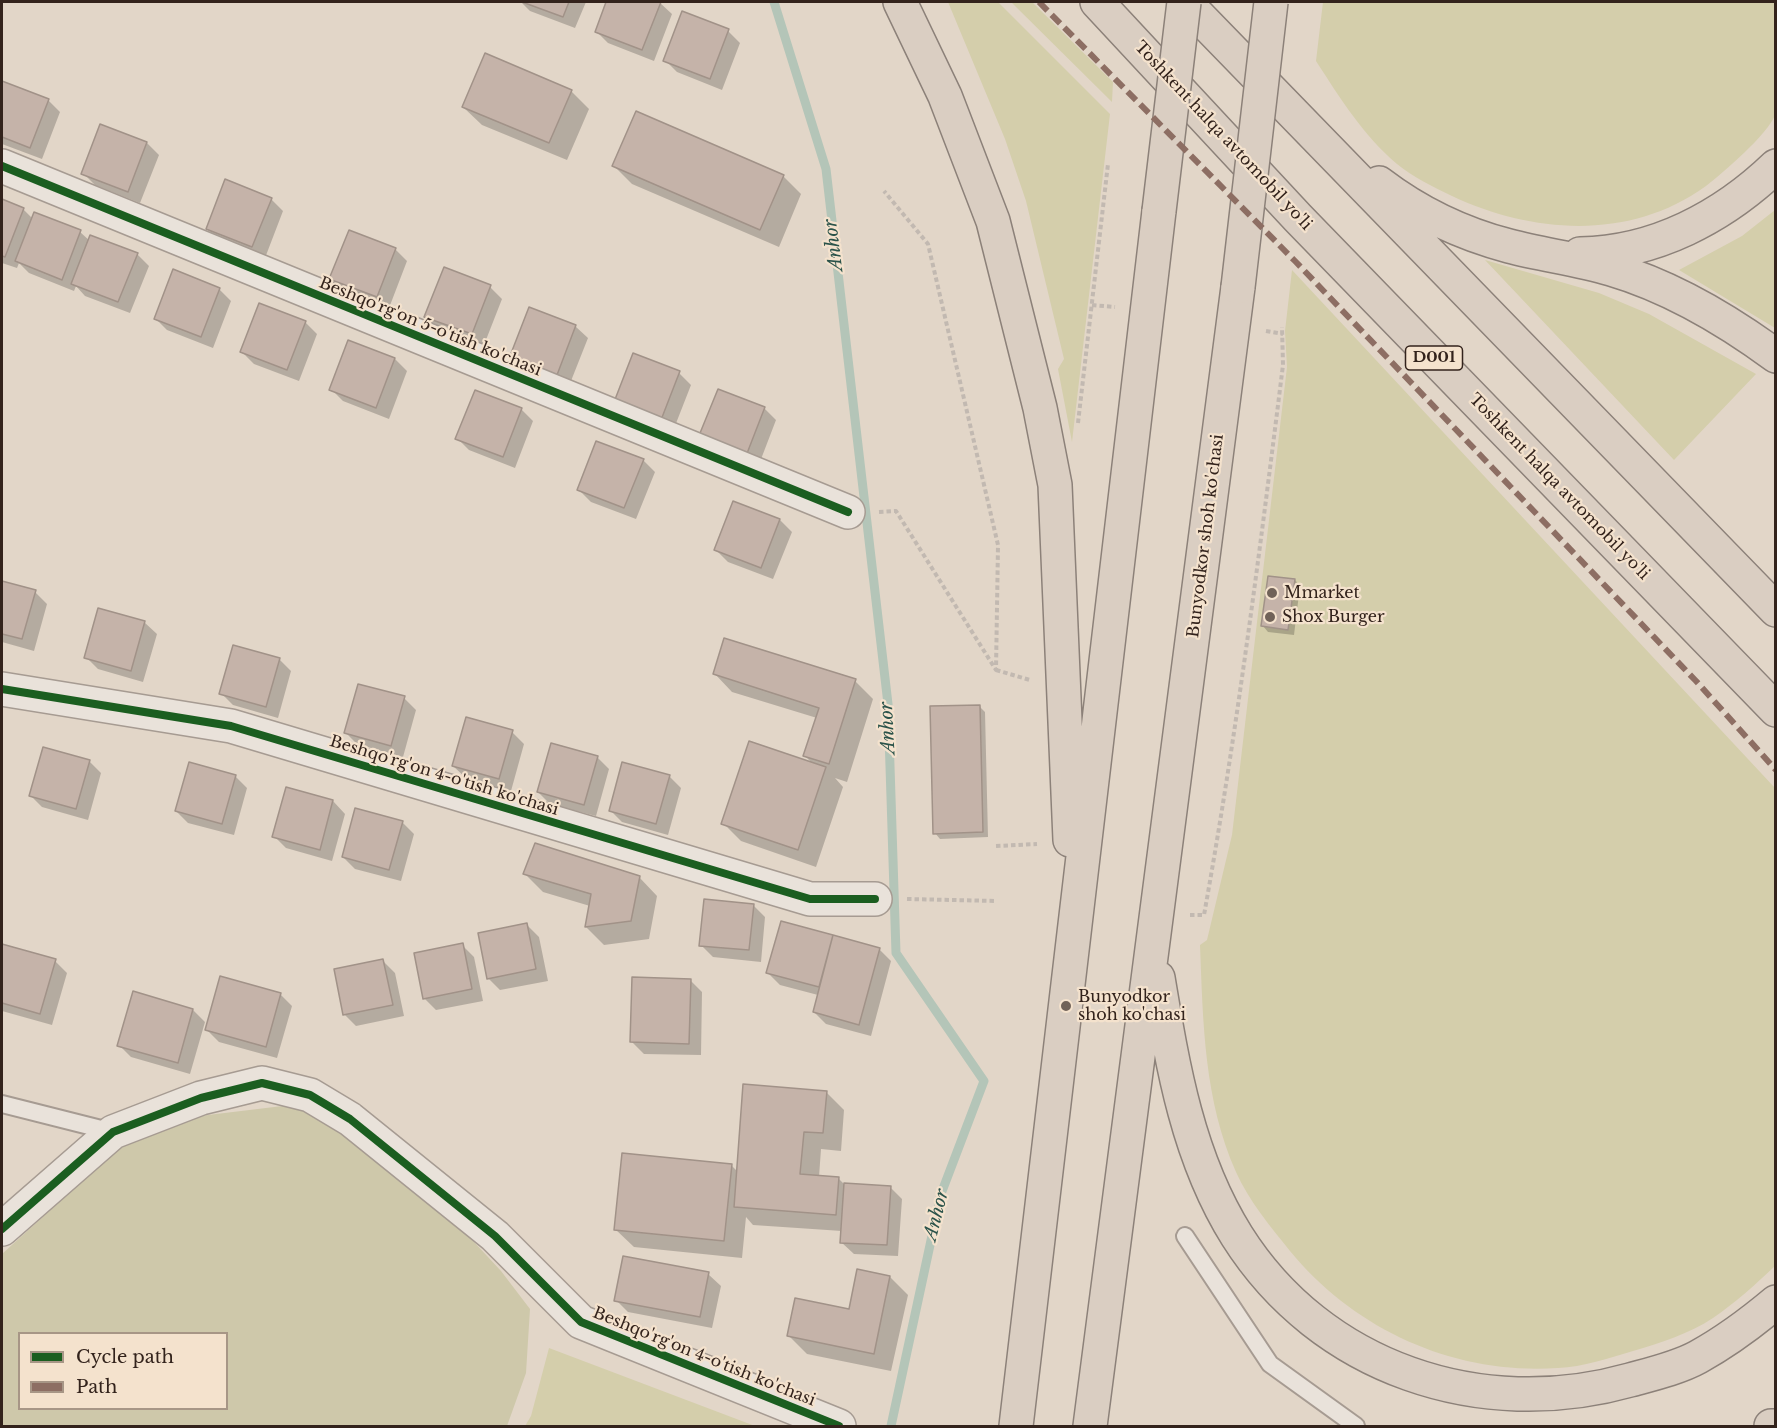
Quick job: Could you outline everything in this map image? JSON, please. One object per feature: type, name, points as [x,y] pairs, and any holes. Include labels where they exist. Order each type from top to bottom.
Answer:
[{"type":"highway","points":[[900,2],[945,96],[993,221],[1040,408],[1054,485],[1070,841],[1078,907]]},
{"type":"highway","name":"Toshkent halqa avtomobil yo'li","points":[[1097,2],[1298,218],[1776,710]]},
{"type":"highway","points":[[1185,2],[1776,610]]},
{"type":"highway","points":[[1016,1426],[1185,2]]},
{"type":"highway","name":"Bunyodkor shoh ko'chasi","points":[[1090,1426],[1238,287],[1271,2]]},
{"type":"highway","points":[[1308,129],[1395,195],[1430,216],[1507,246],[1613,270],[1671,293],[1757,342],[1776,356]]},
{"type":"highway","points":[[1551,255],[1626,250],[1658,241],[1724,209],[1776,166]]},
{"type":"highway","points":[[1154,928],[1183,1108],[1207,1182],[1260,1269],[1315,1321],[1371,1357],[1431,1382],[1466,1391],[1542,1396],[1595,1390],[1696,1358],[1746,1328],[1776,1302]]},
{"type":"highway","points":[[994,1426],[1027,1338]]},
{"type":"highway","points":[[1771,1426],[1776,1426]]},
{"type":"street","name":"Beshqo'rg'on 5-o'tish ko'chasi","points":[[2,166],[848,512]]},
{"type":"street","name":"Beshqo'rg'on 4-o'tish ko'chasi","points":[[2,689],[231,726],[810,899],[875,899]]},
{"type":"street","name":"Beshqo'rg'on 4-o'tish ko'chasi","points":[[2,1229],[113,1132],[201,1098],[262,1083],[310,1095],[350,1119],[495,1236],[581,1322],[839,1426]]},
{"type":"lane","points":[[2,1104],[113,1132]]},
{"type":"lane","points":[[1185,1236],[1270,1364],[1356,1426]]},
{"type":"path","points":[[1077,435],[1108,164]]},
{"type":"path","points":[[884,191],[928,244],[998,545],[996,670],[896,511]]},
{"type":"path","points":[[1154,928],[1204,915],[1223,810],[1253,606],[1283,366],[1282,327]]},
{"type":"path","points":[[996,846],[1070,841]]},
{"type":"path","points":[[942,898],[996,901]]},
{"type":"shaded area","points":[[948,2],[998,2],[1110,114],[1072,442],[1058,369],[1064,359],[1026,201],[1005,139]]},
{"type":"shaded area","points":[[1011,2],[1032,2],[1113,82],[1112,102]]},
{"type":"shaded area","points":[[1323,2],[1775,2],[1775,115],[1764,132],[1733,163],[1706,186],[1677,204],[1646,216],[1614,223],[1581,226],[1548,224],[1515,218],[1483,209],[1423,182],[1397,164],[1373,141],[1316,61]]},
{"type":"shaded area","points":[[1775,210],[1775,328],[1679,270],[1742,236]]},
{"type":"shaded area","points":[[1485,260],[1599,293],[1649,314],[1756,374],[1674,460]]},
{"type":"shaded area","points":[[1292,270],[1775,788],[1775,1266],[1713,1318],[1694,1329],[1664,1341],[1605,1359],[1558,1368],[1519,1368],[1481,1364],[1445,1355],[1409,1342],[1376,1325],[1345,1304],[1316,1279],[1290,1251],[1254,1203],[1241,1183],[1225,1145],[1211,1089],[1207,1061],[1200,945],[1207,940],[1232,835],[1287,367],[1285,331]]},
{"type":"shaded area","points":[[299,1104],[435,1200],[501,1271],[530,1309],[526,1373],[507,1426],[2,1426],[2,1254],[122,1145],[175,1119]]},
{"type":"shaded area","points":[[549,1348],[755,1426],[525,1426],[531,1416]]},
{"type":"building","points":[[522,2],[569,2],[563,17]]},
{"type":"building","points":[[606,2],[661,2],[642,50],[595,32]]},
{"type":"building","points":[[682,11],[729,29],[710,79],[663,61]]},
{"type":"building","points":[[485,53],[572,90],[549,143],[462,107]]},
{"type":"building","points":[[2,81],[49,99],[30,148],[2,137]]},
{"type":"building","points":[[636,111],[784,175],[760,230],[612,166]]},
{"type":"building","points":[[100,124],[147,142],[128,192],[81,174]]},
{"type":"building","points":[[225,179],[272,198],[252,247],[206,229]]},
{"type":"building","points":[[2,199],[24,208],[5,257],[2,256]]},
{"type":"building","points":[[34,212],[81,230],[62,280],[15,261]]},
{"type":"building","points":[[349,230],[396,248],[377,297],[329,279]]},
{"type":"building","points":[[90,235],[138,253],[118,302],[71,284]]},
{"type":"building","points":[[444,267],[491,285],[472,334],[424,317]]},
{"type":"building","points":[[173,269],[220,288],[201,337],[154,319]]},
{"type":"building","points":[[259,303],[306,321],[287,370],[240,352]]},
{"type":"building","points":[[529,307],[576,325],[557,375],[510,356]]},
{"type":"building","points":[[348,340],[395,358],[376,408],[329,390]]},
{"type":"building","points":[[633,353],[680,371],[661,420],[614,402]]},
{"type":"building","points":[[718,389],[765,407],[746,456],[698,438]]},
{"type":"building","points":[[475,390],[522,408],[503,457],[455,439]]},
{"type":"building","points":[[596,441],[644,459],[624,508],[577,490]]},
{"type":"building","points":[[733,501],[780,519],[761,568],[714,550]]},
{"type":"building","points":[[1268,576],[1295,579],[1288,630],[1261,626]]},
{"type":"building","points":[[2,581],[36,590],[22,639],[2,634]]},
{"type":"building","points":[[98,608],[145,621],[131,671],[84,658]]},
{"type":"building","points":[[724,638],[856,679],[829,764],[803,756],[819,708],[713,674]]},
{"type":"building","points":[[233,645],[280,658],[266,707],[219,694]]},
{"type":"building","points":[[358,684],[405,696],[391,746],[344,733]]},
{"type":"building","points":[[980,705],[983,832],[933,834],[930,706]]},
{"type":"building","points":[[466,717],[513,730],[499,779],[452,766]]},
{"type":"building","points":[[749,741],[826,767],[798,850],[721,824]]},
{"type":"building","points":[[551,743],[598,756],[584,805],[537,792]]},
{"type":"building","points":[[43,747],[90,760],[76,809],[29,796]]},
{"type":"building","points":[[189,762],[236,775],[222,824],[175,811]]},
{"type":"building","points":[[622,762],[670,775],[656,824],[609,811]]},
{"type":"building","points":[[286,787],[333,800],[320,850],[272,837]]},
{"type":"building","points":[[355,808],[403,821],[389,870],[342,857]]},
{"type":"building","points":[[535,843],[640,876],[631,921],[585,927],[591,894],[523,874]]},
{"type":"building","points":[[704,899],[754,904],[749,950],[699,946]]},
{"type":"building","points":[[781,921],[833,935],[819,987],[766,973]]},
{"type":"building","points":[[527,923],[536,969],[487,979],[478,933]]},
{"type":"building","points":[[833,935],[880,948],[859,1025],[813,1012]]},
{"type":"building","points":[[463,943],[472,989],[423,999],[414,953]]},
{"type":"building","points":[[2,944],[56,959],[40,1014],[2,1003]]},
{"type":"building","points":[[383,959],[393,1005],[343,1015],[334,969]]},
{"type":"building","points":[[220,976],[281,993],[266,1047],[205,1030]]},
{"type":"building","points":[[632,977],[691,979],[689,1044],[630,1042]]},
{"type":"building","points":[[133,991],[193,1009],[178,1063],[117,1046]]},
{"type":"building","points":[[743,1084],[827,1091],[823,1133],[804,1132],[800,1174],[839,1177],[836,1215],[734,1207]]},
{"type":"building","points":[[622,1153],[732,1164],[724,1241],[614,1230]]},
{"type":"building","points":[[844,1183],[891,1186],[887,1245],[840,1243]]},
{"type":"building","points":[[623,1256],[709,1272],[700,1317],[614,1301]]},
{"type":"building","points":[[857,1269],[890,1276],[874,1354],[787,1336],[795,1298],[849,1309]]},
{"type":"waterway","name":"Anhor","points":[[774,2],[826,169],[888,704],[896,953],[984,1081],[941,1194],[891,1426]]},
{"type":"marked path","points":[[1039,2],[1295,261],[1696,681],[1776,770]]},
{"type":"cycle path","points":[[2,166],[848,512]]},
{"type":"cycle path","points":[[2,689],[231,726],[810,899],[875,899]]},
{"type":"cycle path","points":[[2,1229],[113,1132],[201,1098],[262,1083],[310,1095],[350,1119],[495,1236],[581,1322],[839,1426]]},
{"type":"place","name":"Mmarket","points":[[1272,593]]},
{"type":"place","name":"Shox Burger","points":[[1270,617]]},
{"type":"place","name":"Bunyodkor shoh ko'chasi","points":[[1066,1006]]}]
